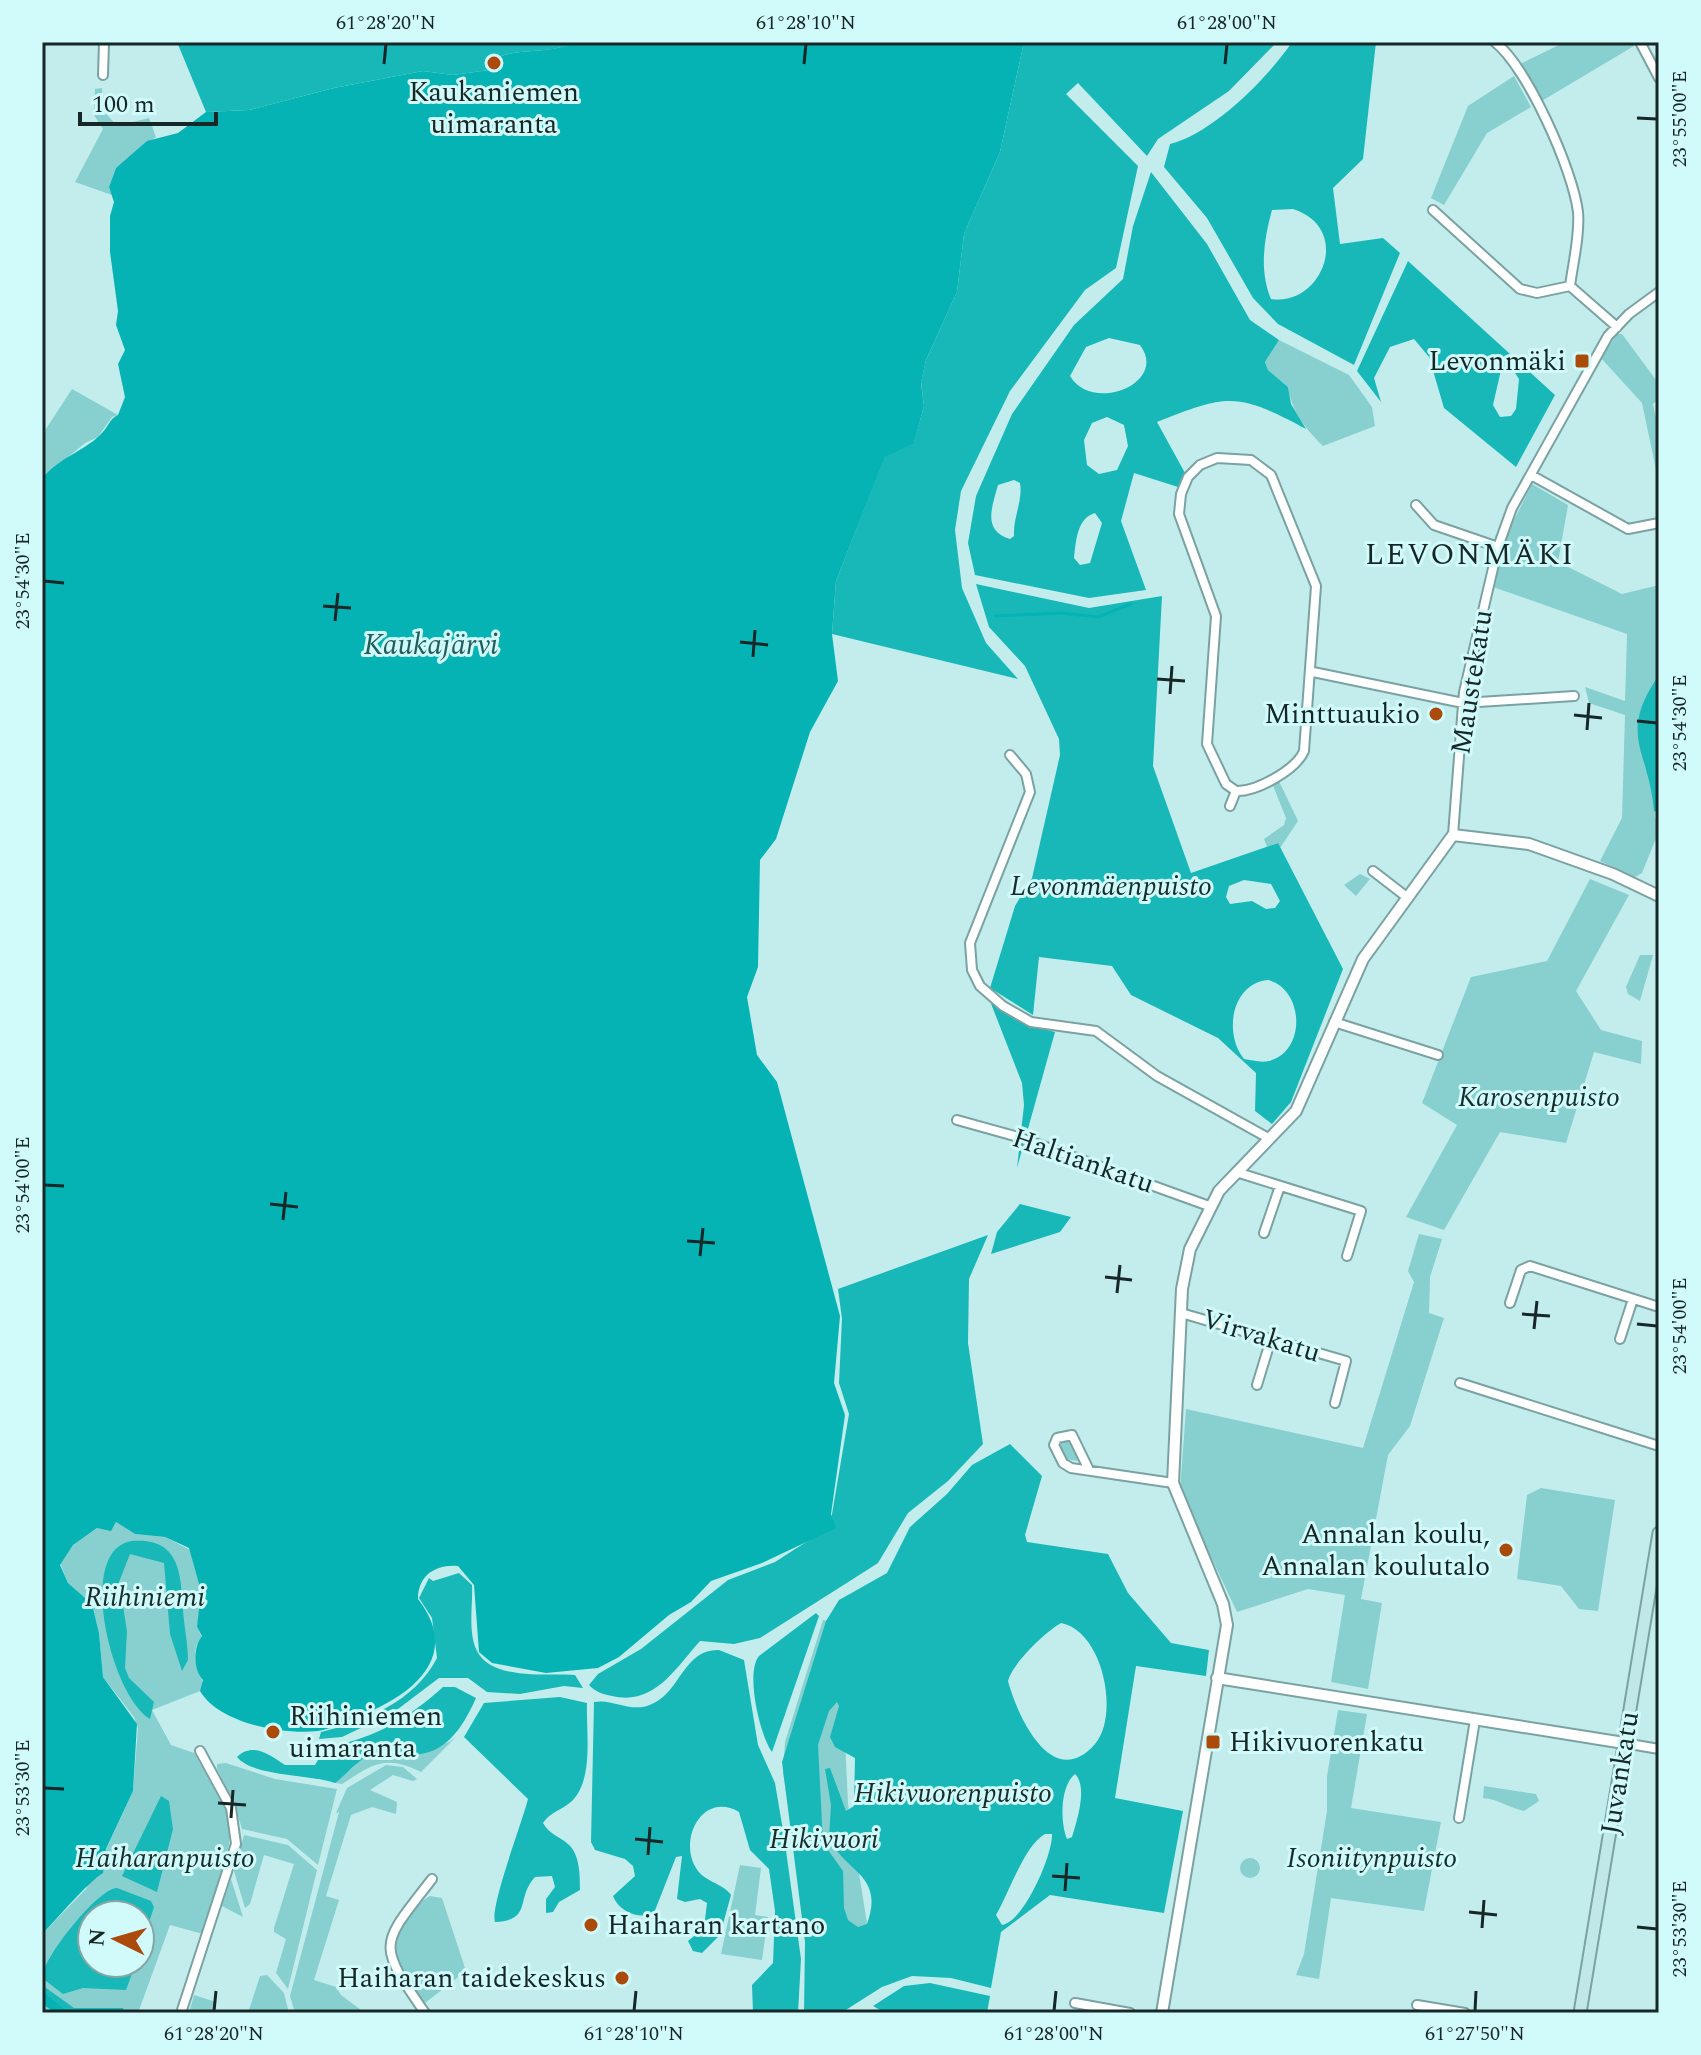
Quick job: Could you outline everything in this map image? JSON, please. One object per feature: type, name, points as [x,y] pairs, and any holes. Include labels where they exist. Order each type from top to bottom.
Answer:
[{"type":"main road","name":"Juvankatu","points":[[1580,2013],[1659,1533]]},
{"type":"street","points":[[103,75],[104,42]]},
{"type":"street","points":[[1495,42],[1511,56],[1563,158],[1578,212],[1570,286]]},
{"type":"street","points":[[1640,42],[1659,78]]},
{"type":"street","points":[[1433,210],[1520,289],[1537,293],[1570,286]]},
{"type":"street","points":[[1570,286],[1617,327]]},
{"type":"street","name":"Maustekatu","points":[[1453,835],[1463,703],[1477,624],[1512,508],[1617,327],[1659,292]]},
{"type":"street","points":[[1230,457],[1251,460],[1265,469],[1276,483],[1316,586],[1313,672],[1302,758],[1286,771],[1246,791],[1236,791],[1226,784],[1207,744],[1216,616],[1179,514],[1184,485],[1194,471],[1207,461],[1230,457]]},
{"type":"street","points":[[1531,475],[1628,529],[1659,523]]},
{"type":"street","points":[[1416,505],[1434,525],[1498,547]]},
{"type":"street","points":[[1313,672],[1463,703],[1574,696]]},
{"type":"street","points":[[1010,755],[1026,774],[1030,792],[970,943],[972,970],[980,986],[1003,1006],[1031,1022],[1096,1031],[1157,1076],[1270,1139]]},
{"type":"street","points":[[1230,806],[1236,791]]},
{"type":"street","points":[[1162,2013],[1226,1615],[1173,1483],[1186,1261],[1209,1206],[1236,1172],[1296,1111],[1369,949],[1453,835],[1529,844],[1613,874],[1659,896]]},
{"type":"street","points":[[1373,871],[1408,898]]},
{"type":"street","points":[[1334,1022],[1438,1055]]},
{"type":"street","name":"Haltiankatu","points":[[957,1120],[1018,1137],[1209,1206]]},
{"type":"street","points":[[1236,1172],[1361,1211],[1347,1256]]},
{"type":"street","points":[[1264,1233],[1280,1186]]},
{"type":"street","points":[[1510,1303],[1521,1270],[1530,1266],[1659,1307]]},
{"type":"street","points":[[1620,1339],[1633,1299]]},
{"type":"street","name":"Virvakatu","points":[[1181,1313],[1346,1361],[1335,1403]]},
{"type":"street","points":[[1257,1385],[1271,1339]]},
{"type":"street","points":[[1460,1383],[1659,1446]]},
{"type":"street","points":[[1089,1470],[1072,1435],[1057,1438],[1054,1445],[1063,1463],[1089,1470],[1173,1483]]},
{"type":"street","points":[[1217,1678],[1659,1749]]},
{"type":"street","points":[[1459,1818],[1475,1720]]},
{"type":"street","points":[[181,2013],[236,1844],[231,1808],[200,1751]]},
{"type":"street","points":[[425,2013],[391,1962],[389,1949],[398,1924],[432,1879]]},
{"type":"street","points":[[1075,2003],[1130,2013]]},
{"type":"street","points":[[1417,2005],[1465,2013]]},
{"type":"green space","points":[[177,42],[574,42],[496,58],[496,69],[453,75],[423,71],[334,88],[249,110],[206,112]]},
{"type":"green space","points":[[1024,42],[1277,42],[1229,91],[1158,139],[1147,156],[1078,83],[1066,94],[1138,166],[1116,268],[1085,290],[1010,391],[961,491],[955,530],[962,588],[986,643],[1018,679],[832,634],[836,581],[885,456],[914,442],[924,406],[921,382],[926,360],[957,292],[964,234],[1000,152]]},
{"type":"green space","points":[[1292,42],[1376,42],[1363,159],[1333,188],[1340,244],[1383,238],[1400,253],[1354,365],[1278,324],[1253,298],[1207,218],[1164,167],[1170,144],[1221,117]],"holes":[[[1293,209],[1312,219],[1322,233],[1326,248],[1324,264],[1316,279],[1304,291],[1289,298],[1271,299],[1265,277],[1264,254],[1272,210]]]},
{"type":"green space","points":[[1565,42],[1632,42],[1634,46],[1540,102],[1520,64]]},
{"type":"green space","points":[[1514,76],[1531,107],[1487,133],[1444,205],[1431,198],[1468,106]]},
{"type":"green space","points":[[102,88],[103,110],[117,126],[149,118],[156,137],[116,168],[109,187],[112,195],[75,182],[103,129],[94,115],[95,89]]},
{"type":"green space","points":[[1151,172],[1207,244],[1250,320],[1279,340],[1265,362],[1268,370],[1288,387],[1291,404],[1306,429],[1264,408],[1232,401],[1201,406],[1157,422],[1185,473],[1178,487],[1134,473],[1121,521],[1146,590],[1089,598],[975,575],[968,543],[976,496],[1012,414],[1074,325],[1123,279],[1133,226]],"holes":[[[1109,338],[1140,345],[1146,359],[1144,371],[1136,382],[1124,389],[1094,393],[1081,387],[1070,376],[1086,347]],[[1107,417],[1124,425],[1128,446],[1117,470],[1099,474],[1087,465],[1084,440],[1092,423]],[[1014,480],[1020,483],[1014,536],[1010,539],[1001,535],[992,524],[998,485]],[[1095,513],[1102,523],[1090,563],[1080,565],[1074,558],[1077,538],[1081,525]]]},
{"type":"green space","points":[[1408,261],[1555,395],[1516,467],[1444,408],[1429,357],[1414,339],[1390,347],[1374,378],[1381,402],[1357,371]],"holes":[[[1511,367],[1519,379],[1516,409],[1511,416],[1500,417],[1493,405],[1501,370]]]},
{"type":"green space","points":[[1617,334],[1622,334],[1659,384],[1659,399],[1653,404],[1659,432],[1659,484],[1642,403],[1601,358]]},
{"type":"green space","points":[[1279,340],[1349,375],[1372,407],[1375,426],[1323,446],[1300,419],[1288,387],[1268,370],[1265,362]]},
{"type":"green space","points":[[72,389],[118,415],[112,417],[98,437],[85,443],[42,479],[42,435]]},
{"type":"green space","points":[[1532,484],[1568,505],[1558,562],[1622,594],[1659,585],[1659,756],[1655,817],[1659,831],[1642,873],[1635,877],[1600,861],[1622,818],[1625,715],[1589,703],[1585,687],[1625,701],[1627,634],[1493,587],[1509,530]]},
{"type":"green space","name":"Levonmäenpuisto","points":[[976,584],[1089,608],[1162,596],[1153,766],[1191,873],[1278,843],[1343,969],[1291,1102],[1272,1124],[1255,1111],[1256,1073],[1218,1038],[1131,995],[1112,966],[1039,957],[1033,1015],[990,988],[1015,906],[1032,878],[1060,755],[1059,739],[1025,666],[989,627]],"holes":[[[1244,880],[1271,884],[1280,901],[1275,908],[1266,909],[1252,901],[1230,904],[1226,897],[1229,886]],[[1268,980],[1280,986],[1289,996],[1294,1008],[1295,1034],[1290,1046],[1269,1061],[1244,1059],[1234,1036],[1235,1011],[1246,990]]]},
{"type":"green space","points":[[1659,675],[1659,812],[1654,811],[1638,728],[1640,713]]},
{"type":"green space","points":[[1278,779],[1298,821],[1280,848],[1277,843],[1267,847],[1264,839],[1284,825],[1286,818],[1272,783]]},
{"type":"green space","points":[[1360,874],[1370,879],[1356,896],[1344,885]]},
{"type":"green space","name":"Karosenpuisto","points":[[1590,879],[1629,895],[1576,991],[1601,1030],[1642,1041],[1641,1064],[1594,1052],[1566,1143],[1500,1132],[1444,1230],[1406,1217],[1457,1125],[1422,1103],[1471,977],[1547,961]]},
{"type":"green space","points":[[1640,955],[1653,955],[1640,1001],[1628,994],[1626,987]]},
{"type":"green space","points":[[990,1001],[1028,1025],[1055,1032],[1017,1168],[1024,1105],[1022,1083]]},
{"type":"green space","points":[[1020,1204],[1071,1217],[1060,1232],[991,1254],[997,1232]]},
{"type":"green space","points":[[1419,1234],[1442,1239],[1430,1277],[1429,1313],[1444,1318],[1410,1426],[1388,1455],[1361,1599],[1382,1603],[1368,1689],[1331,1682],[1345,1595],[1308,1589],[1237,1612],[1180,1491],[1186,1409],[1363,1448],[1414,1282],[1408,1271]]},
{"type":"green space","points":[[988,1235],[969,1279],[968,1343],[983,1444],[948,1481],[908,1513],[878,1563],[760,1638],[734,1644],[700,1641],[662,1683],[640,1696],[612,1696],[589,1685],[598,1674],[641,1649],[728,1580],[775,1562],[817,1535],[831,1520],[849,1414],[839,1383],[842,1319],[838,1289]]},
{"type":"green space","points":[[1065,1439],[1071,1440],[1079,1457],[1077,1461],[1066,1459],[1060,1444]]},
{"type":"green space","name":"Hikivuorenpuisto","points":[[1010,1444],[1042,1476],[1025,1535],[1027,1542],[1108,1554],[1128,1593],[1171,1643],[1209,1650],[1206,1676],[1136,1666],[1115,1798],[1183,1811],[1164,1913],[1050,1895],[1001,1932],[991,1988],[951,1978],[912,1976],[882,1987],[841,2013],[804,2013],[805,1942],[782,1762],[826,1621],[839,1600],[887,1573],[910,1527],[947,1494],[972,1465]],"holes":[[[1061,1623],[1076,1629],[1088,1641],[1097,1657],[1106,1695],[1106,1714],[1095,1744],[1079,1757],[1065,1760],[1051,1755],[1028,1729],[1008,1681],[1022,1658]],[[837,1702],[839,1706],[830,1737],[835,1747],[855,1758],[854,1806],[846,1811],[830,1768],[825,1769],[831,1805],[829,1838],[836,1850],[861,1875],[871,1894],[867,1924],[858,1927],[848,1920],[844,1908],[843,1871],[823,1843],[818,1745],[829,1711]],[[1075,1774],[1081,1795],[1072,1837],[1067,1839],[1063,1805],[1070,1780]],[[1045,1834],[1052,1834],[1048,1857],[1019,1913],[1002,1925],[996,1915],[1037,1840]]]},
{"type":"green space","points":[[1541,1488],[1615,1500],[1598,1611],[1579,1609],[1561,1586],[1517,1579],[1527,1495]]},
{"type":"green space","points":[[116,1522],[135,1534],[165,1537],[190,1550],[202,1594],[197,1627],[202,1637],[195,1653],[196,1666],[203,1682],[200,1691],[152,1710],[171,1745],[194,1753],[226,1811],[229,1845],[203,1934],[170,1925],[156,1964],[156,1899],[76,1899],[90,1881],[103,1872],[106,1850],[133,1791],[138,1728],[134,1717],[103,1677],[99,1633],[92,1604],[68,1583],[60,1563],[73,1545],[97,1528],[112,1529]]},
{"type":"green space","points":[[132,1541],[148,1541],[169,1552],[175,1560],[181,1583],[188,1660],[182,1671],[170,1634],[164,1563],[130,1554],[119,1582],[127,1631],[125,1668],[129,1678],[154,1702],[150,1719],[136,1705],[112,1655],[102,1595],[105,1569],[115,1550]]},
{"type":"green space","points":[[459,1573],[472,1585],[472,1634],[483,1659],[506,1671],[575,1675],[583,1688],[564,1686],[520,1694],[487,1692],[468,1678],[439,1678],[394,1712],[342,1737],[319,1739],[321,1732],[355,1722],[388,1707],[428,1673],[437,1658],[432,1618],[419,1598],[429,1578],[433,1581]]},
{"type":"green space","points":[[816,1613],[819,1616],[772,1752],[763,1733],[756,1704],[755,1664],[759,1656]]},
{"type":"green space","name":"Hikivuori","points":[[823,1620],[828,1621],[845,1740],[848,1804],[873,1961],[808,1929],[783,1773],[785,1742]]},
{"type":"green space","points":[[719,1650],[744,1660],[758,1745],[775,1783],[801,1959],[798,2013],[753,2013],[752,1985],[773,1963],[775,1911],[769,1869],[750,1850],[739,1812],[726,1807],[715,1808],[697,1821],[692,1832],[691,1856],[699,1873],[731,1895],[720,1935],[702,1953],[693,1951],[688,1941],[704,1928],[707,1903],[700,1899],[685,1902],[677,1899],[682,1856],[676,1857],[654,1913],[636,1915],[620,1906],[613,1896],[635,1876],[633,1866],[625,1859],[595,1850],[591,1842],[594,1702],[631,1707],[654,1703],[671,1689],[698,1656]]},
{"type":"green space","points":[[443,1687],[455,1687],[476,1698],[458,1730],[432,1751],[408,1755],[370,1755],[335,1783],[269,1772],[237,1757],[243,1752],[256,1750],[285,1765],[315,1765],[318,1760],[314,1755],[317,1746],[335,1745],[369,1736],[401,1719]]},
{"type":"green space","points":[[560,1697],[587,1703],[586,1768],[579,1792],[572,1801],[543,1823],[575,1853],[580,1890],[559,1902],[553,1912],[546,1913],[546,1899],[555,1887],[552,1876],[535,1877],[519,1913],[495,1922],[497,1899],[528,1799],[464,1737],[484,1703]]},
{"type":"green space","name":"Isoniitynpuisto","points":[[1338,1710],[1367,1714],[1351,1808],[1441,1822],[1424,1911],[1331,1898],[1319,1979],[1296,1975],[1304,1954],[1327,1811],[1327,1776]]},
{"type":"green space","points":[[456,1737],[421,1772],[398,1764],[380,1764],[342,1784],[335,1783],[366,1756],[383,1752],[407,1755]]},
{"type":"green space","points":[[226,1763],[275,1779],[337,1789],[318,1865],[287,1839],[242,1829],[233,1800],[217,1769],[217,1764]]},
{"type":"green space","points":[[386,1765],[403,1767],[417,1779],[413,1781],[393,1775],[370,1790],[397,1802],[396,1814],[372,1807],[351,1815],[326,1896],[339,1900],[314,1980],[336,1987],[341,1995],[365,2013],[295,2013],[290,1996],[339,1812],[336,1813],[347,1788]]},
{"type":"green space","points":[[1484,1786],[1536,1794],[1539,1801],[1524,1811],[1519,1810],[1483,1798]]},
{"type":"green space","name":"Haiharanpuisto","points":[[161,1796],[169,1801],[173,1829],[157,1892],[122,1876]]},
{"type":"green space","points":[[244,1835],[288,1845],[317,1870],[288,1989],[276,1973],[286,1939],[274,1932],[274,1928],[294,1864],[264,1855],[250,1904],[245,1908],[234,1871]]},
{"type":"green space","points":[[1250,1858],[1257,1861],[1260,1868],[1257,1875],[1250,1878],[1243,1875],[1240,1868],[1243,1861]]},
{"type":"green space","points":[[740,1865],[761,1868],[755,1915],[768,1917],[762,1960],[721,1954]]},
{"type":"green space","points":[[231,1879],[243,1917],[222,1906]]},
{"type":"green space","points":[[117,1888],[146,1899],[97,1899]]},
{"type":"green space","points":[[430,1896],[442,1898],[466,1971],[425,2003],[399,1962],[397,1941],[408,1918]]},
{"type":"green space","points":[[76,1899],[76,1979],[150,1979],[138,2013],[42,2013],[42,1934]]},
{"type":"green space","points":[[76,1921],[76,1979],[130,1979],[126,1990],[83,1988],[63,1994],[42,1978],[51,1956]]},
{"type":"green space","points":[[267,1975],[284,1993],[289,2013],[248,2013],[260,1976]]},
{"type":"green space","points":[[930,1983],[990,1996],[987,2013],[885,2013],[873,2006],[904,1986]]},
{"type":"green space","points":[[42,1985],[74,2008],[123,2008],[124,2013],[70,2013],[42,1990]]},
{"type":"green space","points":[[194,1995],[216,2002],[213,2013],[189,2013]]},
{"type":"water","name":"Kaukajärvi","points":[[574,42],[1024,42],[1000,152],[964,234],[957,292],[926,360],[921,383],[924,406],[914,443],[885,457],[836,581],[832,634],[838,681],[810,732],[776,839],[760,860],[758,967],[747,997],[757,1055],[777,1082],[840,1316],[834,1383],[845,1415],[831,1514],[836,1528],[762,1563],[711,1581],[691,1602],[669,1615],[619,1657],[598,1668],[546,1673],[492,1663],[479,1652],[474,1585],[458,1566],[435,1569],[421,1584],[418,1599],[431,1620],[435,1639],[433,1656],[425,1672],[412,1685],[378,1708],[328,1729],[303,1732],[269,1729],[236,1719],[209,1702],[200,1691],[203,1680],[195,1658],[202,1636],[197,1627],[201,1591],[189,1548],[165,1537],[135,1534],[116,1522],[111,1531],[97,1528],[73,1545],[60,1565],[68,1583],[92,1604],[99,1633],[103,1677],[137,1724],[133,1791],[106,1849],[103,1873],[42,1934],[42,479],[55,466],[100,435],[118,415],[125,397],[118,364],[125,350],[116,325],[118,311],[110,252],[110,216],[114,202],[109,187],[116,168],[147,141],[178,133],[206,112],[249,110],[334,88],[423,71],[453,75],[496,69],[496,58]]},
{"type":"water","points":[[42,1990],[70,2013],[56,2013],[42,2004]]},
{"type":"waterway","points":[[995,616],[1061,613],[1098,617],[1131,604]]},
{"type":"place","name":"Kaukaniemen uimaranta","points":[[494,63]]},
{"type":"place","name":"Levonmäki","points":[[1582,361]]},
{"type":"place","name":"Minttuaukio","points":[[1436,714]]},
{"type":"place","name":"Annalan koulu, Annalan koulutalo","points":[[1506,1550]]},
{"type":"place","name":"Riihiniemen uimaranta","points":[[273,1732]]},
{"type":"place","name":"Hikivuorenkatu","points":[[1213,1742]]},
{"type":"place","name":"Haiharan kartano","points":[[591,1925]]},
{"type":"place","name":"Haiharan taidekeskus","points":[[622,1978]]},
{"type":"district","name":"LEVONMÄKI","points":[[1470,555]]},
{"type":"park label","name":"Riihiniemi","points":[[145,1597]]}]
